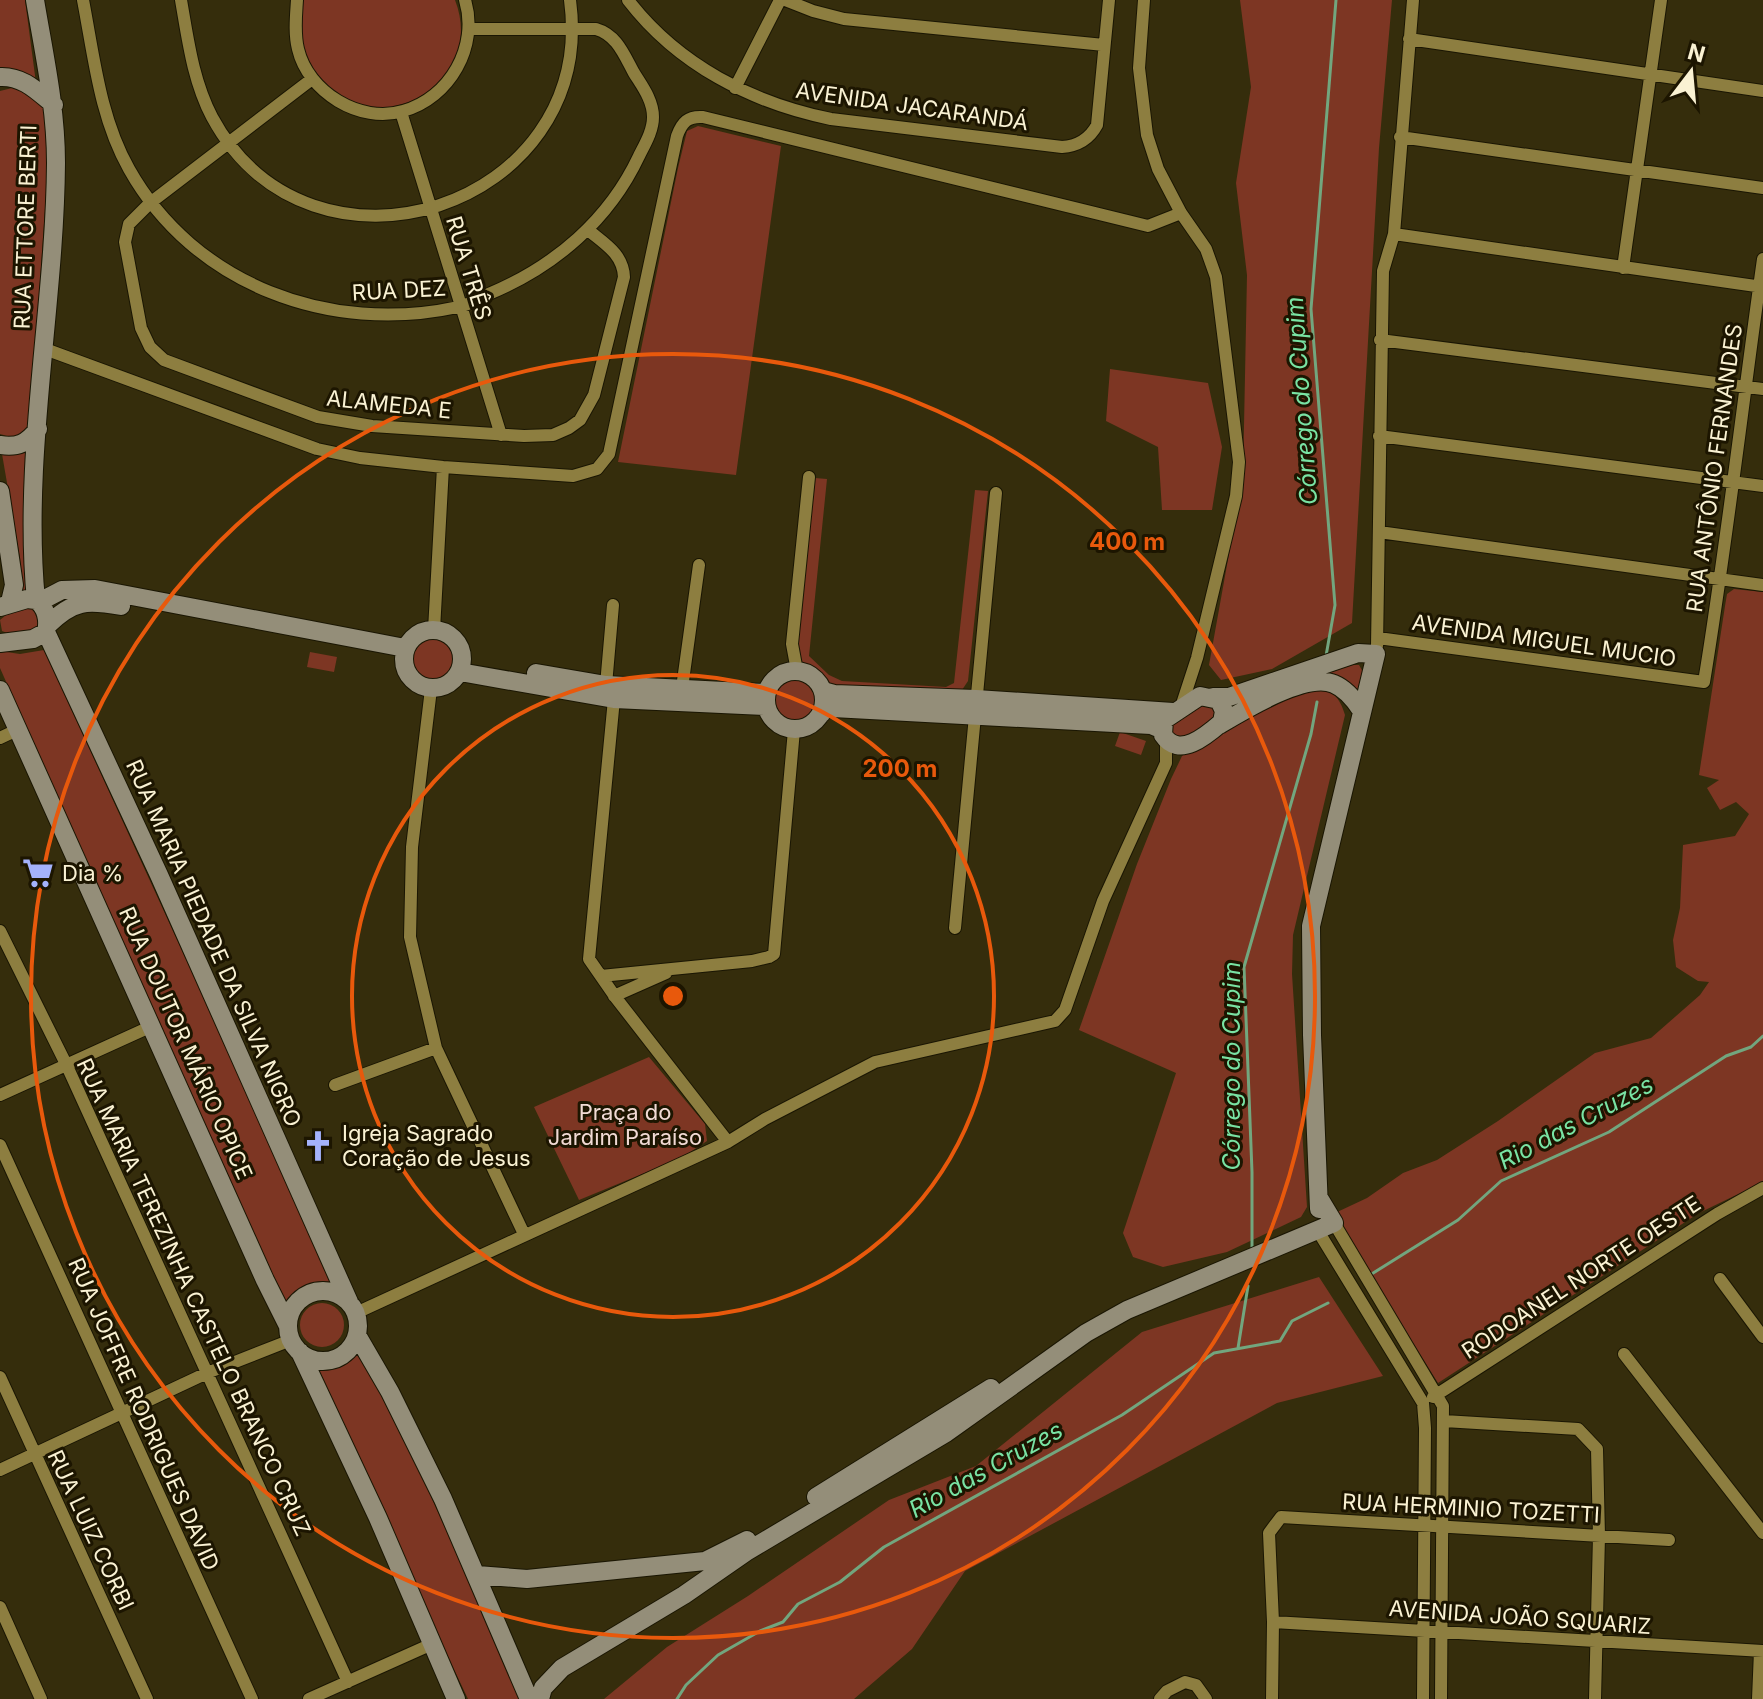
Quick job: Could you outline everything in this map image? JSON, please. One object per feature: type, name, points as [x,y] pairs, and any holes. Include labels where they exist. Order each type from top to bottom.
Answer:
[{"type":"street","name":"RUA ETTORE BERTI","points":[[35,0],[54,105],[56,164],[32,545],[37,601]]},
{"type":"street","name":"RUA DEZ","points":[[83,0],[109,124],[128,168],[150,203],[180,235],[215,264],[264,291],[341,313],[373,316],[460,307],[533,273],[588,230],[633,169],[650,133],[653,113],[649,98],[617,43],[604,31],[571,29]]},
{"type":"street","points":[[181,0],[201,94],[228,142],[269,181],[293,196],[319,207],[374,217],[430,210],[459,200],[486,185],[510,166],[531,143],[548,117],[560,89],[568,59],[570,0]]},
{"type":"street","points":[[297,0],[295,33],[298,49],[312,79],[333,97],[359,110],[401,112],[430,98],[455,74],[467,45],[469,29],[465,0]]},
{"type":"street","name":"AVENIDA JACARANDÁ","points":[[628,0],[665,39],[699,66],[735,88],[798,112],[831,119],[1062,147],[1082,141],[1093,134],[1097,125],[1104,45]]},
{"type":"street","points":[[735,88],[783,0],[844,19],[1104,45],[1109,0]]},
{"type":"street","points":[[1144,0],[1139,68],[1147,135],[1158,169],[1181,213],[1206,249],[1216,277],[1239,462],[1236,496],[1197,658],[1177,710]]},
{"type":"street","points":[[1413,0],[1394,234],[1383,271],[1377,646],[1311,926],[1319,1198],[1326,1227],[1423,1403],[1423,1699]]},
{"type":"street","points":[[1623,268],[1661,0]]},
{"type":"street","points":[[469,29],[571,29]]},
{"type":"street","points":[[1409,39],[1763,91]]},
{"type":"street","points":[[0,77],[24,82],[54,105]]},
{"type":"street","name":"ALAMEDA E","points":[[312,79],[150,203],[129,224],[125,242],[141,328],[150,347],[164,360],[318,417],[372,426],[501,435],[553,435],[580,420],[594,395],[624,277],[624,268],[617,254],[588,230]]},
{"type":"street","name":"RUA TRÊS","points":[[401,112],[501,435]]},
{"type":"street","points":[[45,349],[317,449],[360,458],[443,467],[573,476],[597,469],[609,454],[677,136],[680,126],[692,117],[703,117],[1148,226],[1181,213]]},
{"type":"street","points":[[1400,137],[1763,188]]},
{"type":"street","points":[[1394,234],[1761,287]]},
{"type":"street","name":"RUA ANTÔNIO FERNANDES","points":[[1704,682],[1721,578],[1763,259]]},
{"type":"street","points":[[1380,340],[1763,389]]},
{"type":"street","points":[[0,445],[13,447],[27,442],[38,429]]},
{"type":"street","points":[[1379,436],[1763,486]]},
{"type":"street","points":[[434,630],[443,467]]},
{"type":"street","points":[[797,671],[792,644],[809,477]]},
{"type":"street","points":[[0,491],[14,585],[5,604]]},
{"type":"street","points":[[955,928],[996,493]]},
{"type":"street","points":[[1379,532],[1763,585]]},
{"type":"street","points":[[682,688],[699,565]]},
{"type":"street","points":[[5,604],[27,599],[37,601],[62,590],[95,589],[404,654]]},
{"type":"street","name":"RUA MARIA PIEDADE DA SILVA NIGRO","points":[[37,601],[47,615],[47,628],[353,1308]]},
{"type":"street","points":[[0,643],[21,643],[33,639],[64,609],[86,602],[404,654]]},
{"type":"street","points":[[613,605],[610,692],[589,959],[614,996],[728,1142]]},
{"type":"street","points":[[434,630],[445,632],[455,639],[461,649],[462,666],[453,681],[443,688],[431,689],[411,680],[405,670],[404,654],[412,638],[434,630]]},
{"type":"street","points":[[1166,763],[1164,720],[1193,699],[1229,697],[1377,646]]},
{"type":"street","name":"AVENIDA MIGUEL MUCIO","points":[[1377,646],[1704,682]]},
{"type":"street","points":[[1197,658],[1199,679],[1210,696],[1219,700],[1224,711],[1219,725]]},
{"type":"street","points":[[462,666],[610,692],[766,699]]},
{"type":"street","points":[[821,714],[823,691],[808,674],[797,671],[778,676],[770,683],[766,699],[775,722],[794,730],[804,729],[821,714],[824,710],[833,708],[1177,710]]},
{"type":"street","points":[[353,1308],[728,1142],[765,1119],[875,1062],[1055,1021],[1065,1010],[1103,901],[1166,763],[1188,745],[1260,700],[1314,682],[1335,685],[1355,700],[1361,710]]},
{"type":"street","points":[[610,692],[682,688],[766,699]]},
{"type":"street","points":[[431,689],[412,847],[410,937],[436,1048],[524,1234]]},
{"type":"street","name":"RUA DOUTOR MÁRIO OPICE","points":[[0,690],[265,1280],[378,1518],[451,1696]]},
{"type":"street","points":[[823,691],[1151,725],[1176,747],[1188,745]]},
{"type":"street","points":[[0,738],[19,729]]},
{"type":"street","points":[[601,976],[752,961],[774,954],[794,730]]},
{"type":"street","name":"RUA MARIA TEREZINHA CASTELO BRANCO CRUZ","points":[[0,931],[67,1066],[348,1682]]},
{"type":"street","points":[[614,996],[681,968]]},
{"type":"street","points":[[0,1095],[152,1026]]},
{"type":"street","points":[[335,1085],[436,1048]]},
{"type":"street","name":"RUA JOFFRE RODRIGUES DAVID","points":[[0,1145],[252,1699]]},
{"type":"street","name":"RODOANEL NORTE OESTE","points":[[1423,1403],[1717,1214],[1763,1188]]},
{"type":"street","points":[[1326,1227],[1443,1406],[1441,1699]]},
{"type":"street","points":[[540,1699],[543,1688],[562,1668],[684,1595],[746,1552],[957,1426],[1086,1333],[1127,1310],[1326,1227]]},
{"type":"street","points":[[1720,1279],[1763,1337]]},
{"type":"street","points":[[323,1291],[336,1294],[353,1308],[359,1325],[357,1335],[350,1350],[338,1358],[324,1361],[310,1359],[293,1339],[291,1314],[298,1302],[309,1294],[323,1291]]},
{"type":"street","points":[[477,1575],[527,1579],[705,1561],[736,1546],[946,1418],[1057,1341],[1086,1333]]},
{"type":"street","points":[[357,1335],[430,1472],[529,1699]]},
{"type":"street","points":[[0,1470],[207,1373],[293,1339]]},
{"type":"street","points":[[1624,1354],[1763,1533]]},
{"type":"street","name":"RUA LUIZ CORBI","points":[[0,1377],[147,1699]]},
{"type":"street","points":[[1444,1421],[1578,1429],[1597,1449],[1599,1536],[1595,1699]]},
{"type":"street","name":"RUA HERMINIO TOZETTI","points":[[1273,1622],[1269,1533],[1281,1517],[1669,1540]]},
{"type":"street","points":[[0,1607],[41,1699]]},
{"type":"street","points":[[1272,1699],[1273,1622]]},
{"type":"street","name":"AVENIDA JOÃO SQUARIZ","points":[[1273,1622],[1762,1651]]},
{"type":"street","points":[[309,1699],[432,1644]]},
{"type":"street","points":[[1758,1699],[1762,1651]]},
{"type":"street","points":[[1160,1699],[1167,1691],[1185,1682],[1196,1685],[1206,1699]]},
{"type":"green space","points":[[0,0],[25,0],[36,83],[0,70]]},
{"type":"green space","points":[[300,0],[455,0],[461,33],[454,62],[437,85],[412,100],[385,108],[356,105],[330,92],[310,66],[299,39]]},
{"type":"green space","points":[[1240,0],[1392,0],[1379,148],[1352,623],[1272,669],[1221,680],[1209,665],[1243,476],[1247,275],[1236,183],[1251,87]]},
{"type":"green space","points":[[12,88],[24,90],[42,104],[46,115],[48,165],[30,427],[18,439],[0,434],[0,91]]},
{"type":"green space","points":[[698,126],[781,146],[736,475],[618,462],[678,168],[687,131]]},
{"type":"green space","points":[[1110,369],[1208,383],[1222,447],[1212,510],[1162,510],[1158,447],[1106,421]]},
{"type":"green space","points":[[28,453],[24,558],[29,591],[22,592],[20,558],[2,454]]},
{"type":"green space","points":[[815,478],[827,479],[809,656],[829,675],[842,681],[946,687],[954,683],[975,490],[988,491],[968,681],[960,693],[828,689],[800,665],[797,654]]},
{"type":"green space","points":[[1734,589],[1763,592],[1763,1182],[1699,1213],[1438,1383],[1335,1213],[1367,1198],[1403,1173],[1437,1160],[1595,1053],[1651,1038],[1700,995],[1709,982],[1698,981],[1676,967],[1673,940],[1680,908],[1683,845],[1735,836],[1749,814],[1736,802],[1720,810],[1707,788],[1719,780],[1699,775],[1727,594]]},
{"type":"green space","points":[[17,606],[36,612],[41,624],[36,633],[15,636],[2,631],[0,620]]},
{"type":"green space","points":[[433,634],[451,641],[458,659],[451,677],[433,684],[415,677],[408,659],[415,641]]},
{"type":"green space","points":[[44,650],[335,1284],[319,1283],[304,1287],[283,1308],[0,668],[0,651],[20,654]]},
{"type":"green space","points":[[310,652],[337,657],[334,672],[307,667]]},
{"type":"green space","points":[[1359,665],[1363,672],[1357,691],[1342,683],[1228,713],[1226,703]]},
{"type":"green space","points":[[794,675],[812,682],[819,700],[812,718],[794,725],[776,718],[769,700],[776,682]]},
{"type":"green space","points":[[1313,688],[1334,695],[1345,715],[1293,935],[1292,974],[1307,1207],[1301,1217],[1227,1252],[1163,1267],[1133,1257],[1123,1233],[1176,1073],[1079,1030],[1137,864],[1182,756],[1219,730],[1265,705]]},
{"type":"green space","points":[[1213,702],[1217,717],[1186,739],[1172,737],[1168,725],[1196,703]]},
{"type":"green space","points":[[1120,732],[1146,741],[1141,755],[1115,746]]},
{"type":"green space","name":"Praça do Jardim Paraíso","points":[[649,1057],[705,1124],[707,1141],[681,1158],[579,1200],[534,1107]]},
{"type":"green space","points":[[1319,1277],[1383,1376],[1277,1403],[965,1571],[912,1649],[854,1699],[604,1699],[667,1647],[889,1500],[976,1466],[1142,1332]]},
{"type":"green space","points":[[322,1303],[338,1309],[344,1325],[338,1341],[322,1347],[306,1341],[300,1325],[306,1309]]},
{"type":"green space","points":[[361,1341],[522,1699],[468,1699],[309,1363],[333,1365],[352,1354]]},
{"type":"waterway","name":"Córrego do Cupim","points":[[1326,656],[1335,605],[1311,309],[1336,0]]},
{"type":"waterway","name":"Córrego do Cupim","points":[[1252,1247],[1244,967],[1311,734],[1317,702]]},
{"type":"waterway","name":"Rio das Cruzes","points":[[1370,1275],[1458,1220],[1501,1181],[1609,1132],[1726,1056],[1751,1047],[1763,1036]]},
{"type":"waterway","points":[[1238,1348],[1248,1286]]},
{"type":"waterway","name":"Rio das Cruzes","points":[[677,1699],[686,1685],[718,1655],[783,1622],[798,1604],[840,1582],[884,1547],[1122,1415],[1214,1353],[1280,1341],[1292,1321],[1328,1303]]},
{"type":"place","name":"Dia %","points":[[38,873]]},
{"type":"place","name":"Igreja Sagrado Coração de Jesus","points":[[318,1146]]}]
